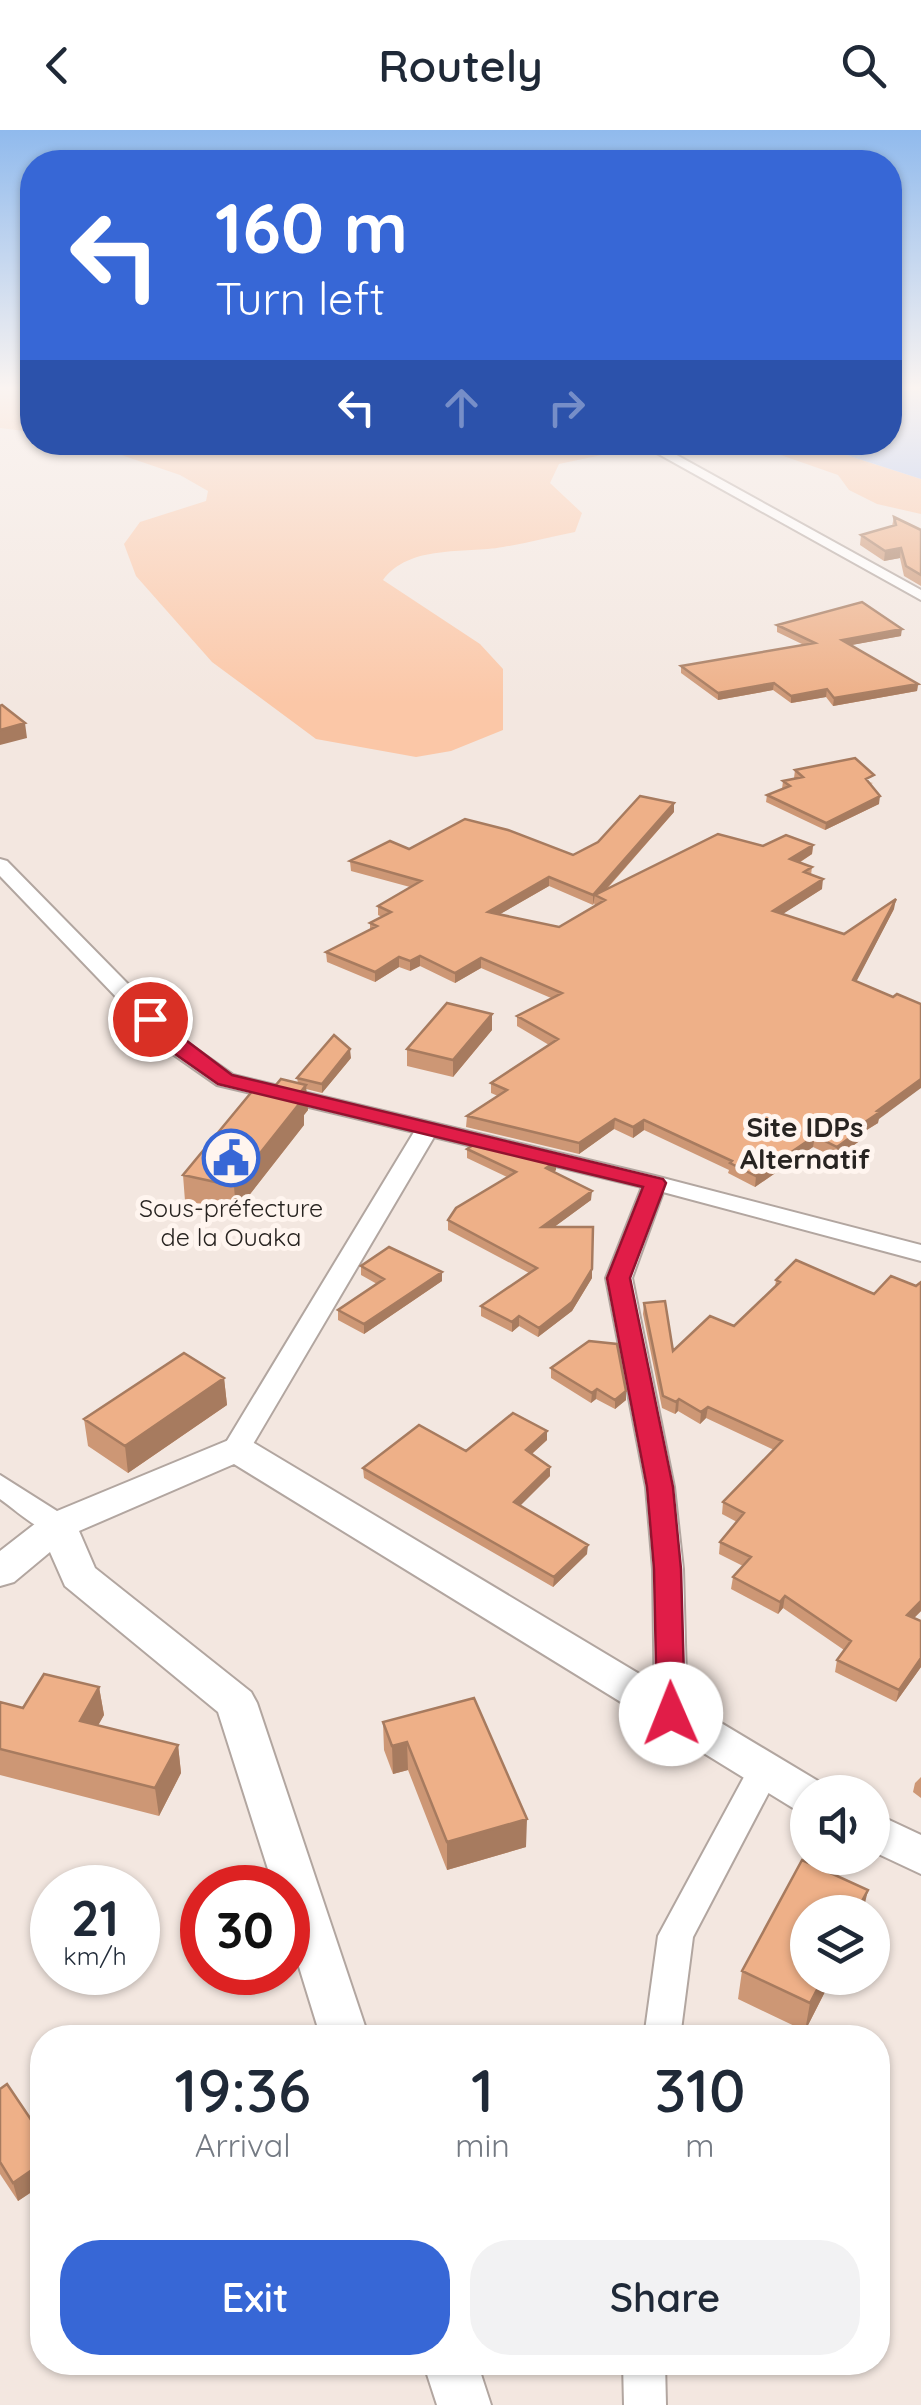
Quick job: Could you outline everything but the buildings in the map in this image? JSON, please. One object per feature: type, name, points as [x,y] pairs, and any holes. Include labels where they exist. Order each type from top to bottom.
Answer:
[{"type":"street","points":[[732,491],[921,596]]},
{"type":"street","points":[[0,864],[175,1045],[225,1080],[655,1183],[921,1253]]},
{"type":"street","points":[[0,1572],[58,1525],[236,1450],[427,1130]]},
{"type":"street","points":[[655,1183],[619,1278],[660,1487],[668,1569],[671,1714]]},
{"type":"street","points":[[236,1450],[790,1787]]},
{"type":"street","points":[[0,1485],[58,1525],[79,1576],[236,1703],[341,2025]]},
{"type":"street","points":[[664,2025],[676,1936],[764,1773]]},
{"type":"street","points":[[890,1840],[921,1856]]},
{"type":"street","points":[[454,2375],[464,2405]]},
{"type":"street","points":[[645,2375],[646,2405]]},
{"type":"shaded area","points":[[208,491],[559,491],[582,513],[575,532],[503,547],[423,556],[394,569],[383,580],[480,644],[503,669],[503,730],[451,751],[416,757],[316,739],[212,662],[136,576],[124,544],[140,522],[206,501]]},
{"type":"shaded area","points":[[851,491],[921,491],[921,514],[877,504]]},
{"type":"place","name":"Sous-préfecture de la Ouaka","points":[[231,1158]]},
{"type":"district","name":"Site IDPs Alternatif","points":[[805,1142]]},
{"type":"route","points":[[150,1019],[198,1064],[225,1080],[655,1183],[619,1278],[660,1487],[668,1569],[671,1714]]}]
